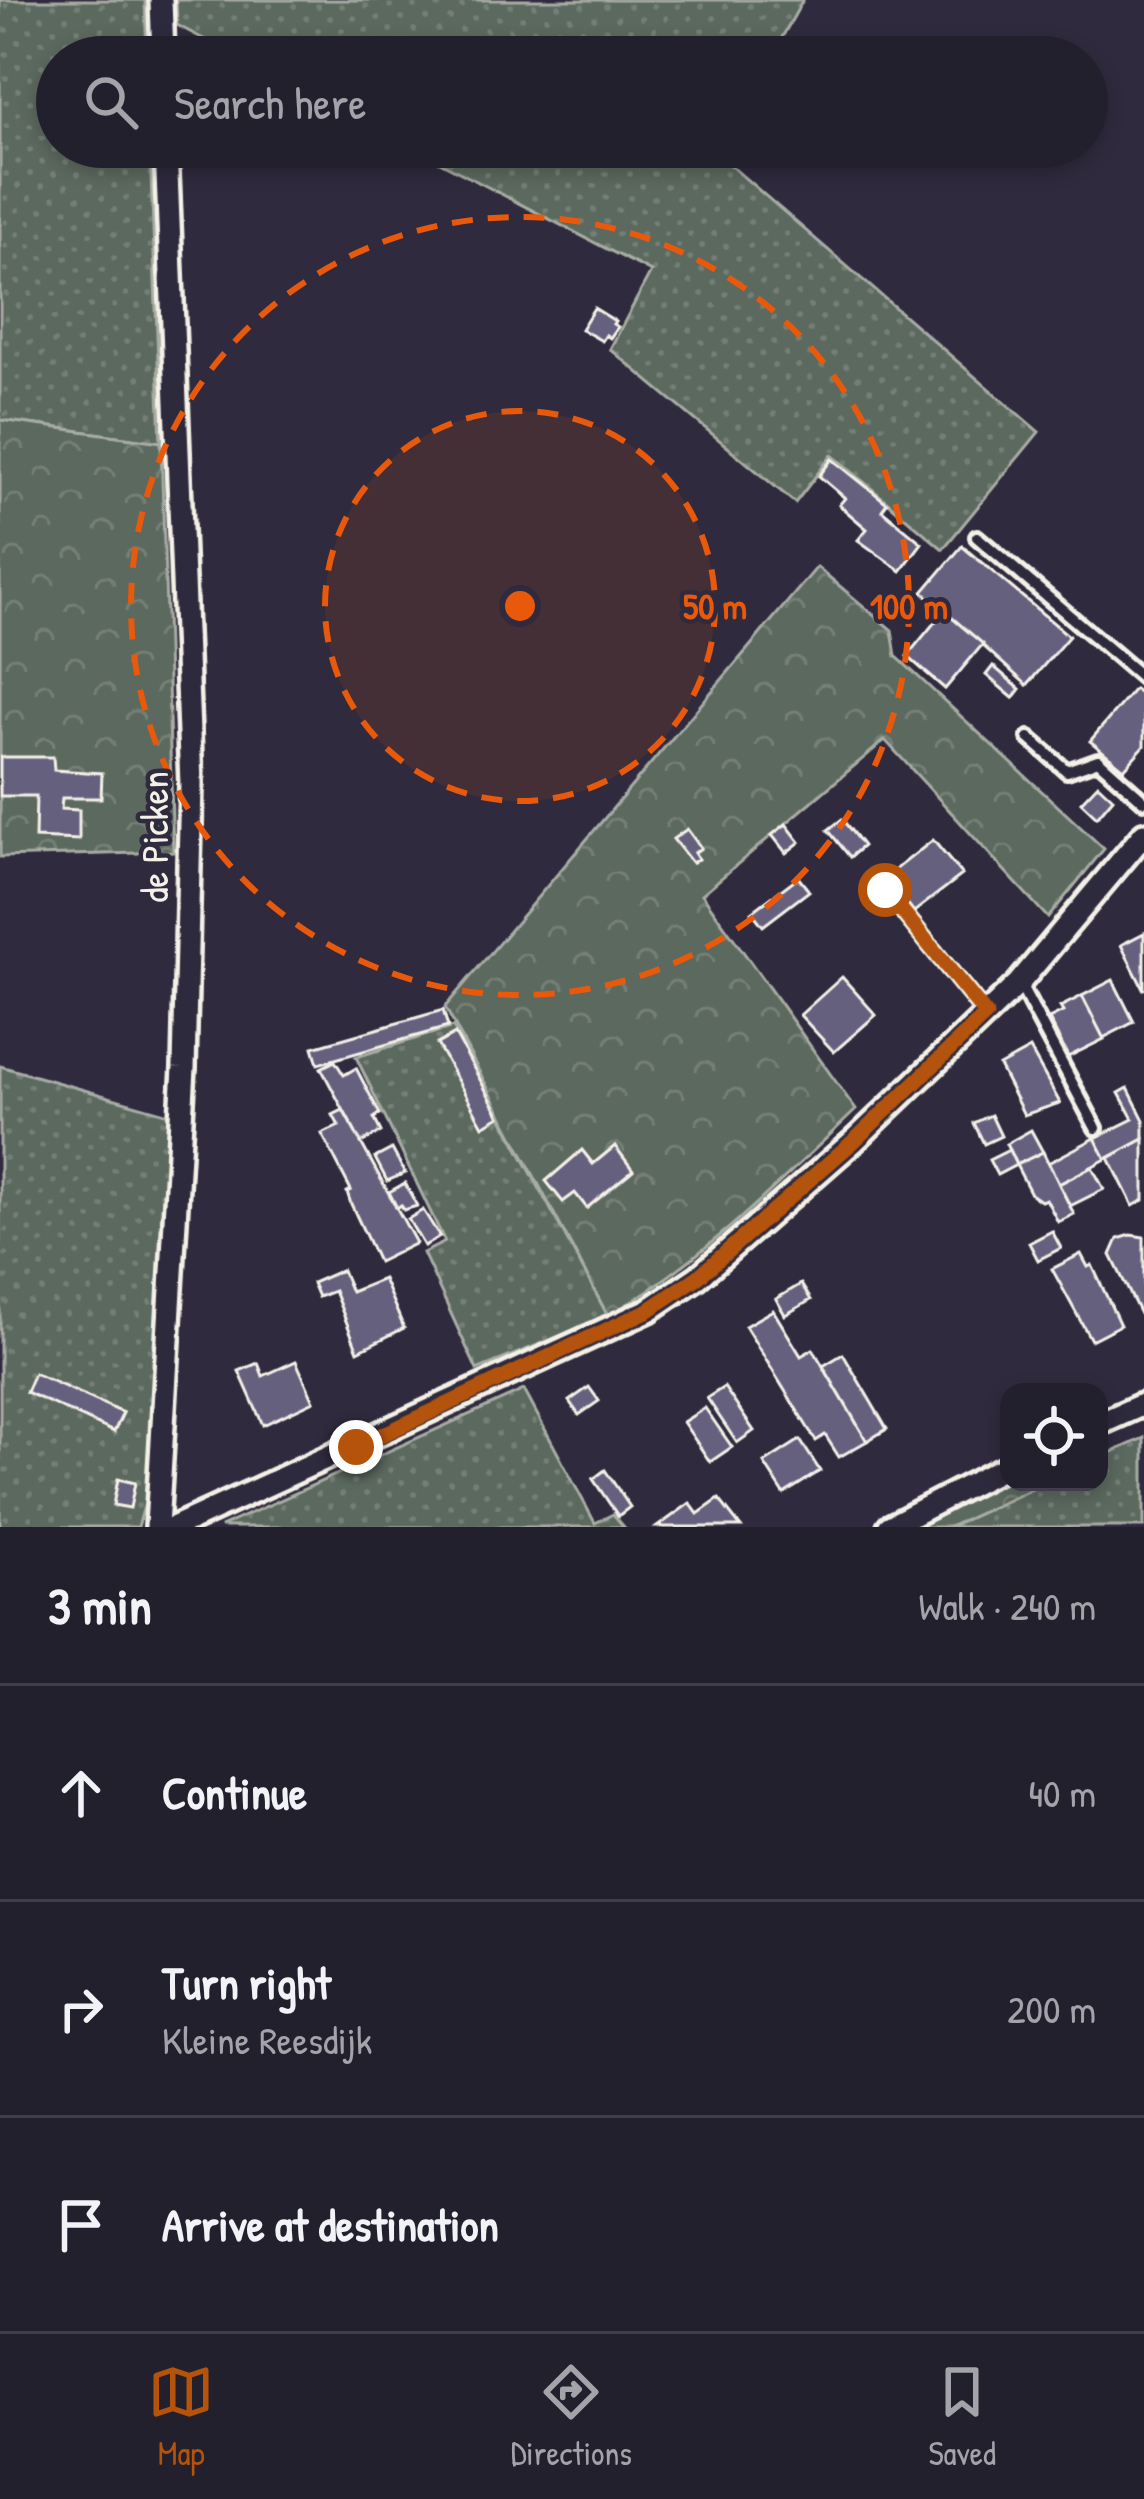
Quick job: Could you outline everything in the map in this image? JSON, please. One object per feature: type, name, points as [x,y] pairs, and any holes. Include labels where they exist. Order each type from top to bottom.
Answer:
[{"type":"street","points":[[160,0],[162,36]]},
{"type":"street","name":"de Picken","points":[[157,1527],[184,1068],[191,784],[167,168]]},
{"type":"street","points":[[175,1527],[649,1310],[698,1277],[803,1186],[1019,983],[1144,834]]},
{"type":"street","points":[[1108,1420],[1144,1404]]},
{"type":"street","points":[[889,1527],[1000,1470]]},
{"type":"lane","points":[[976,537],[1144,679]]},
{"type":"lane","points":[[1028,738],[1067,771],[1098,760],[1144,801]]},
{"type":"lane","points":[[885,890],[986,1015]]},
{"type":"lane","points":[[1019,983],[1096,1128]]},
{"type":"green space","points":[[0,0],[145,0],[146,36],[36,36],[36,168],[151,168],[161,442],[0,420]]},
{"type":"green space","points":[[176,0],[803,0],[783,36],[198,36],[177,25]]},
{"type":"green space","points":[[451,168],[733,168],[1039,432],[943,549],[832,455],[795,503],[610,349],[651,272]]},
{"type":"green space","points":[[0,420],[161,442],[173,852],[0,857]]},
{"type":"green space","points":[[817,567],[892,630],[896,656],[1104,849],[1048,918],[885,740],[702,894],[856,1110],[707,1246],[608,1316],[445,1007]]},
{"type":"green space","points":[[453,1027],[608,1316],[477,1370],[423,1253],[445,1242],[356,1057]]},
{"type":"green space","points":[[0,1066],[169,1114],[147,1496],[138,1527],[0,1527]]},
{"type":"green space","points":[[524,1390],[595,1523],[613,1514],[624,1527],[220,1527]]},
{"type":"green space","points":[[1144,1438],[1144,1527],[949,1527],[1027,1491],[1108,1491],[1108,1454]]},
{"type":"green space","points":[[1000,1485],[1000,1491],[1027,1491],[949,1527],[909,1527]]},
{"type":"building","points":[[594,308],[615,321],[618,327],[610,338],[606,335],[602,341],[581,329]]},
{"type":"building","points":[[832,459],[887,503],[882,510],[922,543],[901,571],[858,540],[867,529],[839,505],[845,498],[819,476]]},
{"type":"building","points":[[962,546],[1069,636],[1027,685],[923,592]]},
{"type":"building","points":[[944,611],[983,644],[945,689],[907,656]]},
{"type":"building","points":[[993,666],[1020,689],[1013,698],[986,675]]},
{"type":"building","points":[[1134,689],[1144,697],[1144,746],[1124,769],[1090,741]]},
{"type":"building","points":[[0,757],[53,757],[54,770],[102,773],[101,798],[62,798],[61,809],[79,810],[79,840],[35,838],[36,796],[0,796]]},
{"type":"building","points":[[1098,784],[1113,798],[1097,817],[1081,802]]},
{"type":"building","points":[[842,819],[863,846],[850,857],[828,830]]},
{"type":"building","points":[[786,824],[800,842],[786,853],[772,835]]},
{"type":"building","points":[[687,829],[701,848],[692,863],[673,839]]},
{"type":"building","points":[[933,840],[962,875],[914,912],[886,877]]},
{"type":"building","points":[[798,877],[809,891],[763,926],[752,912]]},
{"type":"building","points":[[1144,933],[1144,990],[1121,945]]},
{"type":"building","points":[[842,977],[876,1015],[834,1052],[800,1015]]},
{"type":"building","points":[[1113,980],[1134,1022],[1103,1038],[1082,996]]},
{"type":"building","points":[[1082,996],[1104,1039],[1068,1057],[1049,1019]]},
{"type":"building","points":[[443,1010],[448,1027],[318,1064],[313,1047]]},
{"type":"building","points":[[455,1034],[500,1116],[483,1126],[437,1044]]},
{"type":"building","points":[[1030,1049],[1060,1103],[1024,1115],[999,1066]]},
{"type":"building","points":[[335,1061],[344,1075],[356,1068],[380,1114],[374,1118],[381,1132],[361,1143],[321,1068]]},
{"type":"building","points":[[1128,1088],[1144,1120],[1144,1139],[1106,1159],[1095,1138],[1133,1119],[1119,1093]]},
{"type":"building","points":[[343,1110],[416,1243],[378,1262],[351,1204],[347,1192],[351,1190],[322,1134],[339,1126],[333,1115]]},
{"type":"building","points":[[991,1115],[1001,1136],[984,1144],[974,1123]]},
{"type":"building","points":[[1031,1130],[1043,1152],[1016,1165],[1006,1144]]},
{"type":"building","points":[[1095,1138],[1106,1159],[1059,1184],[1048,1163]]},
{"type":"building","points":[[1144,1139],[1144,1200],[1133,1206],[1109,1158]]},
{"type":"building","points":[[615,1146],[633,1170],[587,1208],[575,1193],[563,1202],[546,1181],[582,1150],[593,1164]]},
{"type":"building","points":[[392,1149],[405,1173],[387,1181],[375,1158]]},
{"type":"building","points":[[1009,1150],[1016,1165],[997,1175],[989,1160]]},
{"type":"building","points":[[1043,1152],[1074,1214],[1058,1222],[1046,1199],[1031,1194],[1016,1165]]},
{"type":"building","points":[[1092,1167],[1104,1189],[1070,1206],[1059,1184]]},
{"type":"building","points":[[405,1183],[417,1206],[404,1210],[401,1205],[397,1208],[389,1192]]},
{"type":"building","points":[[423,1210],[440,1237],[424,1246],[408,1219]]},
{"type":"building","points":[[1052,1231],[1061,1248],[1038,1260],[1029,1243]]},
{"type":"building","points":[[1144,1237],[1144,1312],[1140,1314],[1111,1255],[1118,1239]]},
{"type":"building","points":[[1081,1254],[1088,1267],[1092,1265],[1120,1325],[1091,1340],[1052,1269]]},
{"type":"building","points":[[342,1270],[351,1292],[383,1279],[404,1328],[358,1351],[334,1291],[318,1297],[312,1283]]},
{"type":"building","points":[[801,1284],[811,1300],[785,1315],[776,1299]]},
{"type":"building","points":[[773,1310],[801,1356],[813,1349],[867,1441],[839,1457],[825,1435],[816,1441],[745,1326]]},
{"type":"building","points":[[843,1354],[887,1429],[867,1441],[823,1366]]},
{"type":"building","points":[[296,1361],[314,1401],[263,1425],[239,1371],[258,1363],[263,1376]]},
{"type":"building","points":[[34,1373],[123,1413],[114,1432],[26,1392]]},
{"type":"building","points":[[589,1387],[599,1401],[579,1415],[569,1401]]},
{"type":"building","points":[[724,1387],[754,1431],[737,1443],[707,1398]]},
{"type":"building","points":[[705,1408],[732,1447],[710,1462],[683,1422]]},
{"type":"building","points":[[800,1440],[820,1471],[784,1494],[764,1463]]},
{"type":"building","points":[[605,1470],[630,1507],[618,1516],[593,1479]]},
{"type":"building","points":[[118,1479],[135,1483],[130,1508],[113,1505]]},
{"type":"building","points":[[719,1499],[741,1527],[657,1527],[690,1503],[698,1514]]},
{"type":"route","points":[[356,1447],[649,1310],[698,1277],[855,1140],[986,1015],[885,890]]}]
